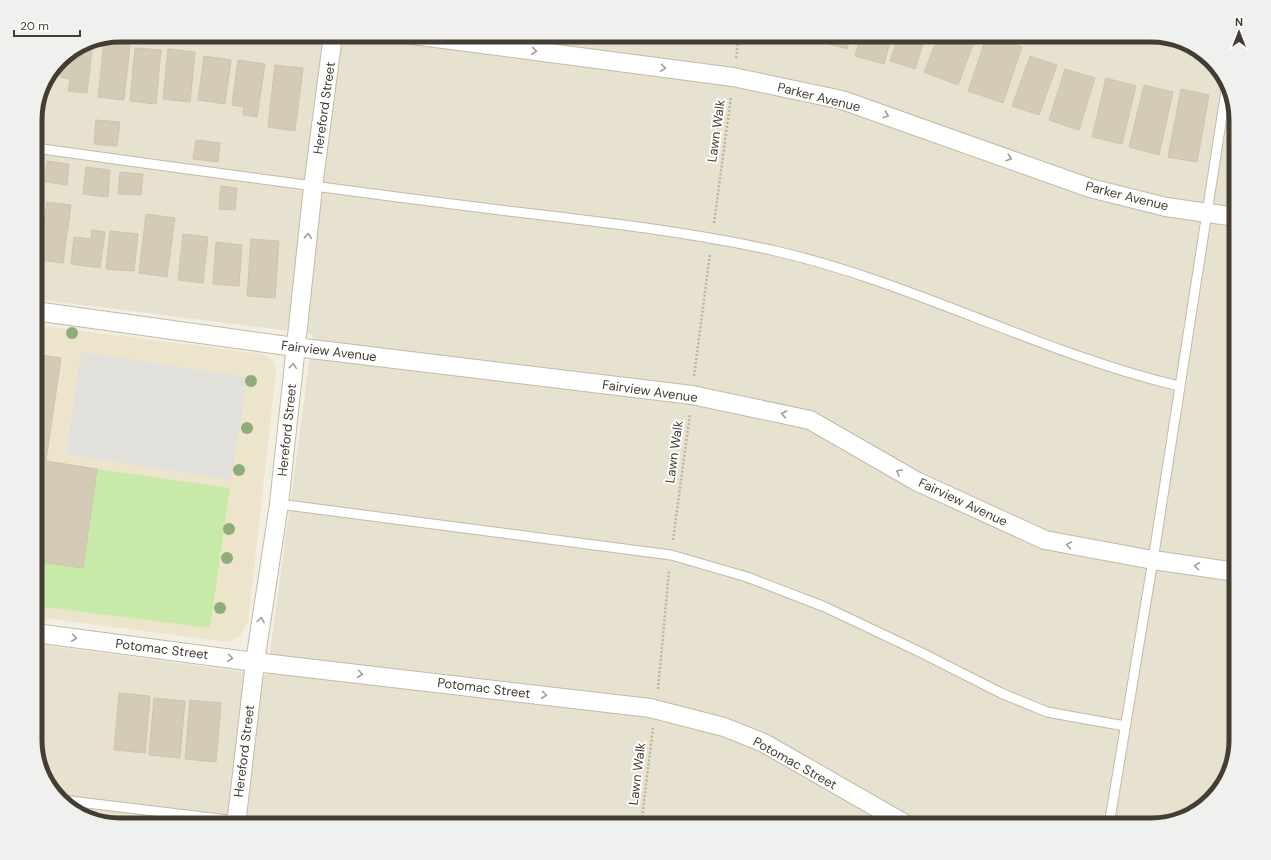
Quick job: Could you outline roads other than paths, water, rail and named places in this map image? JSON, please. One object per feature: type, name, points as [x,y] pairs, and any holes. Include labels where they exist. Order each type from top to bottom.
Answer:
[{"type":"street","name":"Hereford Street","points":[[237,818],[255,662],[279,504],[313,187],[332,42]]},
{"type":"street","name":"Parker Avenue","points":[[466,42],[733,77],[842,100],[1090,188],[1166,207],[1229,216]]},
{"type":"street","name":"Fairview Avenue","points":[[42,312],[295,347],[692,395],[810,420],[916,481],[1045,540],[1153,560],[1229,571]]},
{"type":"street","name":"Potomac Street","points":[[42,634],[255,662],[656,709],[724,727],[764,743],[895,818]]},
{"type":"lane","points":[[1110,818],[1153,560],[1225,97]]},
{"type":"lane","points":[[42,149],[313,187],[712,237],[775,251],[843,270],[898,288],[1088,361],[1134,375],[1179,386]]},
{"type":"lane","points":[[279,504],[671,555],[747,577],[825,608],[922,653],[1001,693],[1047,712],[1125,726]]},
{"type":"lane","points":[[71,801],[198,818]]}]
